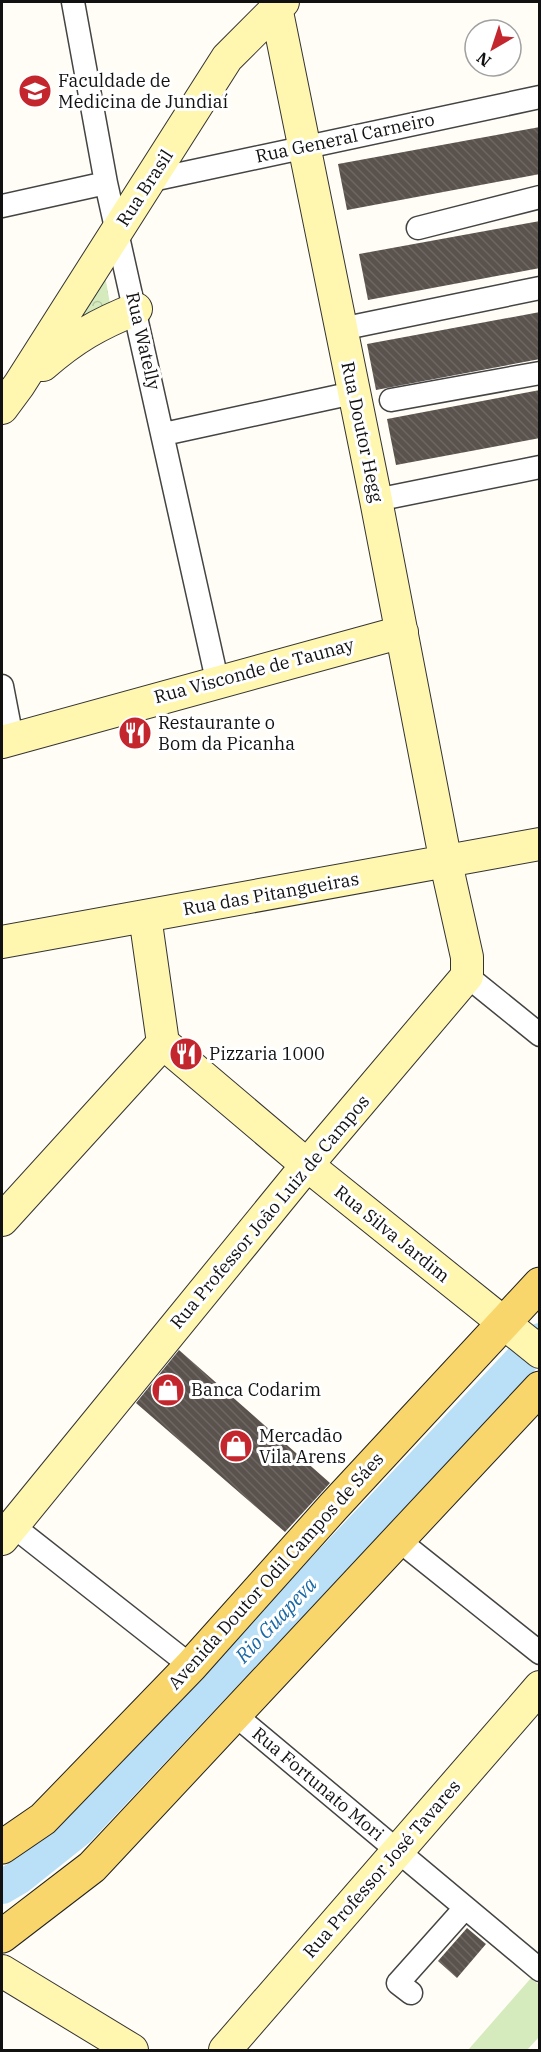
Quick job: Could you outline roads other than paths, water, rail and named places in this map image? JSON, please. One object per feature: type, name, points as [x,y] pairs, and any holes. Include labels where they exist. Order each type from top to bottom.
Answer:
[{"type":"main road","name":"Avenida Doutor Odil Campos de Sáes","points":[[2,1846],[43,1819],[191,1666],[521,1338],[540,1284]]},
{"type":"main road","points":[[2,1935],[92,1867],[540,1388]]},
{"type":"street","name":"Rua Watelly","points":[[73,2],[106,183],[164,434],[217,680]]},
{"type":"street","name":"Rua Doutor Hegg","points":[[278,4],[446,863]]},
{"type":"street","name":"Rua Brasil","points":[[10,396],[152,180],[227,58],[278,4]]},
{"type":"street","name":"Rua General Carneiro","points":[[152,180],[540,97]]},
{"type":"street","points":[[2,206],[106,183]]},
{"type":"street","points":[[418,228],[540,197]]},
{"type":"street","points":[[341,329],[540,288]]},
{"type":"street","points":[[10,396],[71,340],[100,323],[136,309]]},
{"type":"street","points":[[391,400],[540,374]]},
{"type":"street","points":[[164,434],[354,393]]},
{"type":"street","points":[[376,500],[540,467]]},
{"type":"street","name":"Rua Visconde de Taunay","points":[[7,740],[217,680],[402,632]]},
{"type":"street","points":[[2,686],[7,740]]},
{"type":"street","name":"Rua das Pitangueiras","points":[[2,942],[446,863],[540,844]]},
{"type":"street","points":[[446,863],[467,957],[466,976],[540,1035]]},
{"type":"street","points":[[2,1220],[163,1043],[145,916]]},
{"type":"street","name":"Rua Professor João Luiz de Campos","points":[[7,1532],[307,1165],[466,976]]},
{"type":"street","name":"Rua Silva Jardim","points":[[163,1043],[307,1165],[521,1338]]},
{"type":"street","points":[[7,1532],[191,1666]]},
{"type":"street","points":[[398,1539],[540,1653]]},
{"type":"street","name":"Rua Professor José Tavares","points":[[225,2050],[540,1687]]},
{"type":"street","name":"Rua Fortunato Mori","points":[[234,1714],[540,1970]]},
{"type":"street","points":[[411,1993],[398,1983],[465,1908]]},
{"type":"street","points":[[2,1971],[132,2050]]},
{"type":"waterway","name":"Rio Guapeva","points":[[2,1887],[19,1877],[78,1830],[540,1340]]},
{"type":"place","name":"Faculdade de Medicina de Jundiaí","points":[[35,91]]},
{"type":"place","name":"Restaurante o Bom da Picanha","points":[[135,733]]},
{"type":"place","name":"Pizzaria 1000","points":[[186,1054]]},
{"type":"place","name":"Banca Codarim","points":[[168,1390]]},
{"type":"place","name":"Mercadão Vila Arens","points":[[236,1446]]}]
